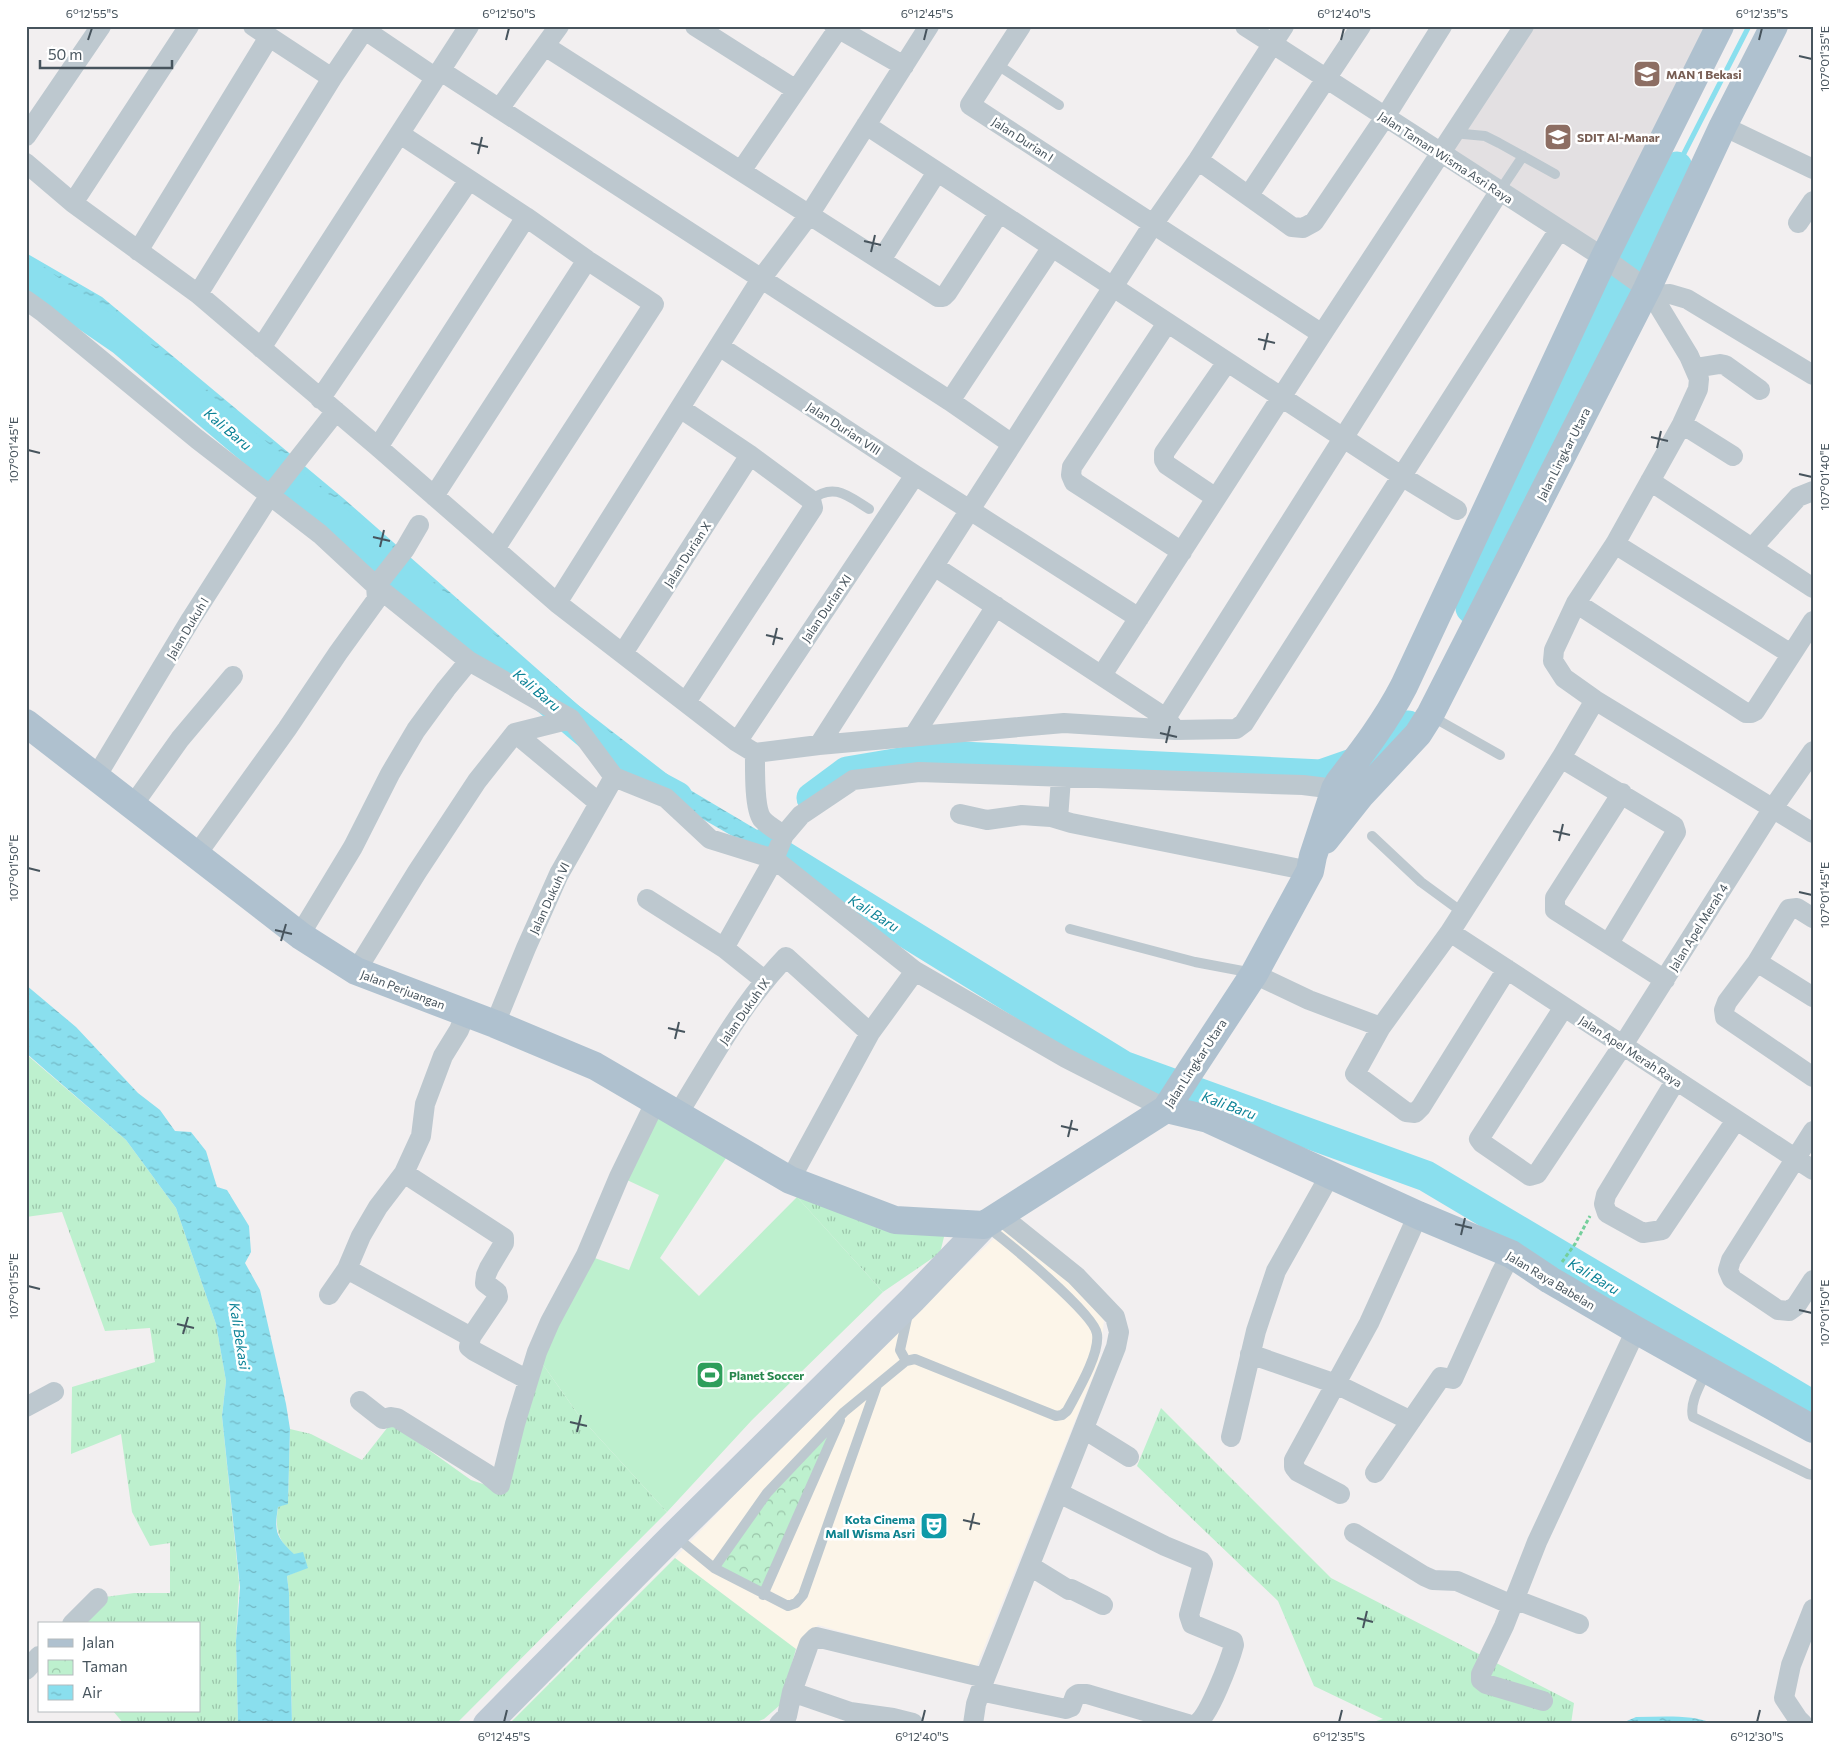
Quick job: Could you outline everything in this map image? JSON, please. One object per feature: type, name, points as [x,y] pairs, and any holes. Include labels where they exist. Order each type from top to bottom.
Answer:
[{"type":"main road","name":"Jalan Lingkar Utara","points":[[992,1220],[1168,1108],[1188,1072],[1254,974],[1311,863],[1344,789],[1372,740],[1392,710],[1404,686],[1606,259],[1720,26]]},
{"type":"main road","name":"Jalan Lingkar Utara","points":[[1344,789],[1418,734],[1430,715],[1774,26]]},
{"type":"main road","name":"Jalan Perjuangan","points":[[26,723],[301,936],[356,971],[495,1024],[595,1066],[790,1180],[895,1220],[992,1220]]},
{"type":"main road","name":"Jalan Raya Babelan","points":[[1168,1108],[1208,1119],[1418,1215],[1512,1254],[1550,1280],[1813,1429]]},
{"type":"street","points":[[26,136],[101,26]]},
{"type":"street","points":[[73,203],[189,26]]},
{"type":"street","points":[[261,348],[469,26]]},
{"type":"street","points":[[499,109],[559,26]]},
{"type":"street","points":[[696,26],[796,90]]},
{"type":"street","points":[[557,603],[761,279],[809,215],[929,26]]},
{"type":"street","name":"Jalan Durian I","points":[[1021,26],[970,105],[1154,223]]},
{"type":"street","name":"Jalan Taman Wisma Asri Raya","points":[[1245,26],[1499,192],[1606,259],[1644,287]]},
{"type":"street","points":[[819,745],[1154,223],[1198,160],[1284,26]]},
{"type":"street","points":[[1248,195],[1361,26]]},
{"type":"street","points":[[1198,160],[1292,227],[1304,228],[1314,222],[1385,117],[1442,26]]},
{"type":"street","points":[[1102,675],[1524,26]]},
{"type":"street","points":[[741,172],[837,27],[904,66]]},
{"type":"street","points":[[198,294],[332,78],[366,28],[438,74],[499,109],[950,401],[1012,444]]},
{"type":"street","points":[[138,251],[261,32],[332,78]]},
{"type":"street","points":[[545,46],[882,260],[938,298],[947,294],[999,213]]},
{"type":"street","points":[[866,126],[1457,510]]},
{"type":"street","points":[[1723,126],[1813,169]]},
{"type":"street","points":[[400,134],[654,304],[495,549]]},
{"type":"street","points":[[26,164],[73,203],[198,294],[557,603],[755,754],[819,745],[1064,723],[1170,724],[1224,730],[1236,729],[1244,724],[1559,230]]},
{"type":"street","points":[[882,260],[937,172]]},
{"type":"street","points":[[320,399],[469,180]]},
{"type":"street","points":[[1170,724],[1344,438],[1499,192]]},
{"type":"street","points":[[1798,223],[1813,201]]},
{"type":"street","points":[[378,447],[526,217]]},
{"type":"street","points":[[1154,223],[1322,334]]},
{"type":"street","points":[[950,401],[1052,247]]},
{"type":"street","points":[[434,496],[587,260]]},
{"type":"street","points":[[1644,287],[1679,338],[1699,379],[1698,389],[1682,424],[1615,544],[1576,603],[1554,650],[1553,661],[1564,678],[1595,700],[1813,833]]},
{"type":"street","points":[[1644,287],[1687,299],[1813,375]]},
{"type":"street","points":[[26,300],[197,439],[276,489],[320,534],[376,586],[469,661],[571,719],[614,777],[666,798],[710,839],[779,839]]},
{"type":"street","points":[[1167,323],[1072,467],[1071,475],[1074,482],[1182,552]]},
{"type":"street","name":"Jalan Durian VIII","points":[[719,346],[1139,618]]},
{"type":"street","points":[[1216,498],[1167,465],[1164,460],[1164,453],[1227,362]]},
{"type":"street","points":[[1694,368],[1720,364],[1726,365],[1760,390]]},
{"type":"street","points":[[680,408],[750,455],[811,500],[813,508],[686,702]]},
{"type":"street","name":"Jalan Dukuh I","points":[[96,777],[192,619],[276,489],[336,411]]},
{"type":"street","points":[[1682,424],[1733,456]]},
{"type":"street","name":"Jalan Durian X","points":[[623,653],[750,455]]},
{"type":"street","name":"Jalan Durian XI","points":[[737,742],[916,474]]},
{"type":"street","points":[[1650,481],[1813,588]]},
{"type":"street","points":[[1752,548],[1798,497],[1813,491]]},
{"type":"street","points":[[197,854],[377,599],[376,586],[405,548],[419,525]]},
{"type":"street","points":[[1615,544],[1790,654]]},
{"type":"street","points":[[934,566],[1102,675],[1170,724]]},
{"type":"street","points":[[1576,603],[1746,713],[1755,711],[1813,621]]},
{"type":"street","points":[[913,737],[996,606]]},
{"type":"street","points":[[301,936],[353,847],[390,774],[416,730],[469,661]]},
{"type":"street","points":[[133,804],[180,739],[233,676]]},
{"type":"street","points":[[1507,969],[1421,1107],[1414,1113],[1406,1112],[1355,1074],[1381,1027],[1450,932],[1561,758],[1595,700]]},
{"type":"street","points":[[356,971],[417,872],[477,781],[515,733],[571,719]]},
{"type":"street","points":[[515,733],[599,803]]},
{"type":"street","name":"Jalan Apel Merah 4","points":[[1564,1007],[1479,1139],[1530,1176],[1537,1174],[1623,1045],[1774,808],[1813,751]]},
{"type":"street","points":[[755,754],[757,802],[761,818],[779,839],[915,971],[1066,1058],[1168,1108]]},
{"type":"street","points":[[1561,758],[1674,826],[1676,832],[1609,943]]},
{"type":"street","points":[[724,948],[779,839],[802,815],[853,780],[919,772],[1266,784],[1344,789]]},
{"type":"street","name":"Jalan Dukuh VI","points":[[495,1024],[559,874],[614,777]]},
{"type":"street","points":[[1058,820],[1062,778]]},
{"type":"street","points":[[1622,793],[1555,898],[1555,910],[1664,980]]},
{"type":"street","points":[[960,814],[987,820],[1022,815],[1058,820],[1311,863]]},
{"type":"street","points":[[647,899],[724,948],[764,980]]},
{"type":"street","points":[[1813,918],[1797,908],[1789,909],[1757,962],[1727,1002],[1724,1010],[1725,1017],[1813,1077]]},
{"type":"street","name":"Jalan Apel Merah Raya","points":[[1450,932],[1813,1170]]},
{"type":"street","name":"Jalan Dukuh IX","points":[[360,1401],[383,1418],[397,1418],[487,1474],[500,1485],[515,1424],[537,1352],[550,1322],[586,1255],[620,1177],[667,1108],[723,1042],[764,980],[786,957],[870,1033]]},
{"type":"street","points":[[1757,962],[1813,997]]},
{"type":"street","points":[[790,1180],[870,1033],[915,971]]},
{"type":"street","points":[[1254,974],[1310,1000],[1381,1027]]},
{"type":"street","points":[[329,1295],[347,1269],[365,1229],[404,1173],[422,1136],[425,1104],[443,1056],[459,1030],[466,1013]]},
{"type":"street","points":[[1676,1080],[1606,1196],[1604,1204],[1607,1213],[1643,1234],[1662,1230],[1736,1120]]},
{"type":"street","points":[[1813,1131],[1731,1260],[1728,1270],[1732,1278],[1778,1310],[1789,1311],[1796,1306],[1813,1280]]},
{"type":"street","points":[[404,1173],[504,1238],[504,1243],[486,1275],[485,1283],[497,1292],[498,1297],[471,1337],[469,1347],[528,1380]]},
{"type":"street","points":[[1231,1437],[1256,1331],[1276,1271],[1330,1175]]},
{"type":"street","points":[[1340,1494],[1298,1472],[1294,1467],[1294,1460],[1369,1323],[1418,1215]]},
{"type":"street","points":[[487,1724],[674,1535],[992,1220],[1076,1276],[1115,1317],[1119,1332],[1116,1347],[983,1685],[976,1704],[973,1724]]},
{"type":"street","points":[[1375,1473],[1441,1378],[1453,1379],[1500,1275],[1512,1254]]},
{"type":"street","points":[[347,1269],[471,1337]]},
{"type":"street","points":[[1543,1701],[1486,1684],[1481,1680],[1481,1674],[1525,1575],[1537,1542],[1636,1330]]},
{"type":"street","points":[[1250,1354],[1336,1384],[1411,1421]]},
{"type":"street","points":[[26,1407],[54,1392]]},
{"type":"street","points":[[1084,1429],[1129,1457]]},
{"type":"street","points":[[1059,1493],[1164,1546],[1201,1561],[1203,1564],[1189,1615],[1190,1620],[1192,1624],[1233,1641],[1234,1645],[1216,1692],[1204,1716],[1196,1724]]},
{"type":"street","points":[[1354,1533],[1424,1576],[1434,1580],[1456,1581],[1579,1624]]},
{"type":"street","points":[[1030,1566],[1069,1590],[1072,1589],[1103,1605]]},
{"type":"street","points":[[74,1622],[98,1598]]},
{"type":"street","points":[[1803,1724],[1784,1698],[1791,1665],[1813,1609]]},
{"type":"street","points":[[779,1724],[786,1716],[792,1692],[809,1644],[816,1637],[1066,1709],[1072,1707],[1075,1696],[1087,1694],[1188,1724]]},
{"type":"street","points":[[26,1670],[38,1657]]},
{"type":"street","points":[[792,1692],[850,1712],[913,1723]]},
{"type":"lane","points":[[996,64],[1059,106]]},
{"type":"lane","points":[[1453,133],[1485,136],[1555,174]]},
{"type":"lane","points":[[1499,192],[1523,156]]},
{"type":"lane","points":[[811,500],[822,492],[834,491],[869,509]]},
{"type":"lane","points":[[1430,715],[1500,755]]},
{"type":"lane","points":[[1372,836],[1421,882],[1462,912]]},
{"type":"lane","points":[[1070,929],[1195,962],[1254,974]]},
{"type":"lane","points":[[714,1568],[767,1493],[844,1412],[906,1360],[915,1359],[1056,1416],[1062,1415],[1067,1411],[1094,1356],[1098,1333],[1086,1314],[1010,1243],[992,1220]]},
{"type":"lane","points":[[906,1360],[900,1350],[912,1300]]},
{"type":"lane","points":[[1707,1369],[1691,1408],[1692,1417],[1813,1475]]},
{"type":"lane","points":[[674,1535],[714,1568],[763,1595],[788,1606],[796,1603],[803,1595],[877,1384]]},
{"type":"lane","points":[[763,1595],[844,1412]]},
{"type":"path","points":[[1558,1268],[1575,1244],[1589,1216]]},
{"type":"shaded area","name":"SDIT Al-Manar","points":[[1524,26],[1719,26],[1604,258],[1440,153]]},
{"type":"shaded area","points":[[1005,1228],[1082,1290],[1104,1321],[1099,1361],[975,1670],[818,1625],[796,1649],[675,1558],[828,1396]]},
{"type":"green space","points":[[26,1054],[126,1140],[176,1208],[216,1324],[226,1381],[222,1416],[239,1582],[236,1641],[238,1724],[124,1724],[114,1712],[200,1712],[200,1622],[79,1622],[98,1598],[134,1593],[170,1593],[170,1543],[150,1546],[132,1512],[121,1434],[71,1454],[72,1387],[155,1362],[150,1328],[105,1331],[62,1212],[26,1217]]},
{"type":"green space","name":"Planet Soccer","points":[[657,1112],[728,1155],[660,1258],[699,1296],[797,1197],[883,1292],[752,1420],[667,1512],[580,1417],[539,1359],[589,1256],[629,1270],[659,1195],[627,1180]]},
{"type":"green space","points":[[794,1189],[945,1233],[940,1253],[883,1292],[797,1197]]},
{"type":"green space","points":[[539,1359],[580,1417],[667,1512],[456,1724],[292,1724],[287,1576],[308,1567],[282,1542],[277,1528],[278,1507],[288,1503],[290,1429],[311,1434],[362,1460],[391,1423],[471,1480],[501,1490]]},
{"type":"green space","points":[[1161,1408],[1331,1578],[1574,1703],[1571,1724],[1366,1724],[1383,1719],[1314,1686],[1278,1601],[1137,1466]]},
{"type":"green space","points":[[844,1412],[763,1595],[714,1568],[767,1493]]},
{"type":"green space","points":[[675,1558],[796,1649],[780,1705],[764,1719],[751,1724],[509,1724]]},
{"type":"water","points":[[26,253],[102,297],[343,498],[578,705],[680,784],[776,841],[769,857],[666,798],[571,719],[445,603],[199,402],[51,287],[26,273]]},
{"type":"water","name":"Kali Bekasi","points":[[26,985],[76,1027],[138,1093],[160,1110],[175,1131],[191,1132],[206,1151],[217,1187],[227,1190],[249,1226],[251,1252],[245,1263],[260,1290],[290,1429],[288,1504],[278,1507],[276,1522],[278,1534],[283,1543],[294,1554],[303,1552],[308,1568],[287,1576],[292,1724],[238,1724],[236,1641],[240,1587],[222,1416],[226,1381],[216,1324],[176,1208],[126,1140],[26,1053]]},
{"type":"water","points":[[1636,1717],[1687,1717],[1715,1724],[1620,1724]]},
{"type":"waterway","points":[[1677,167],[1749,26]]},
{"type":"waterway","points":[[1471,608],[1677,167]]},
{"type":"waterway","name":"Kali Baru","points":[[26,274],[122,340],[638,776],[677,797]]},
{"type":"waterway","points":[[812,798],[847,772],[942,756],[1321,775],[1387,752],[1408,726]]},
{"type":"waterway","name":"Kali Baru","points":[[763,844],[1123,1066],[1426,1176],[1813,1406]]},
{"type":"place","name":"MAN 1 Bekasi","points":[[1647,74]]},
{"type":"place","name":"SDIT Al-Manar","points":[[1558,137]]},
{"type":"place","name":"Planet Soccer","points":[[710,1375]]},
{"type":"place","name":"Kota Cinema Mall Wisma Asri","points":[[934,1526]]}]
